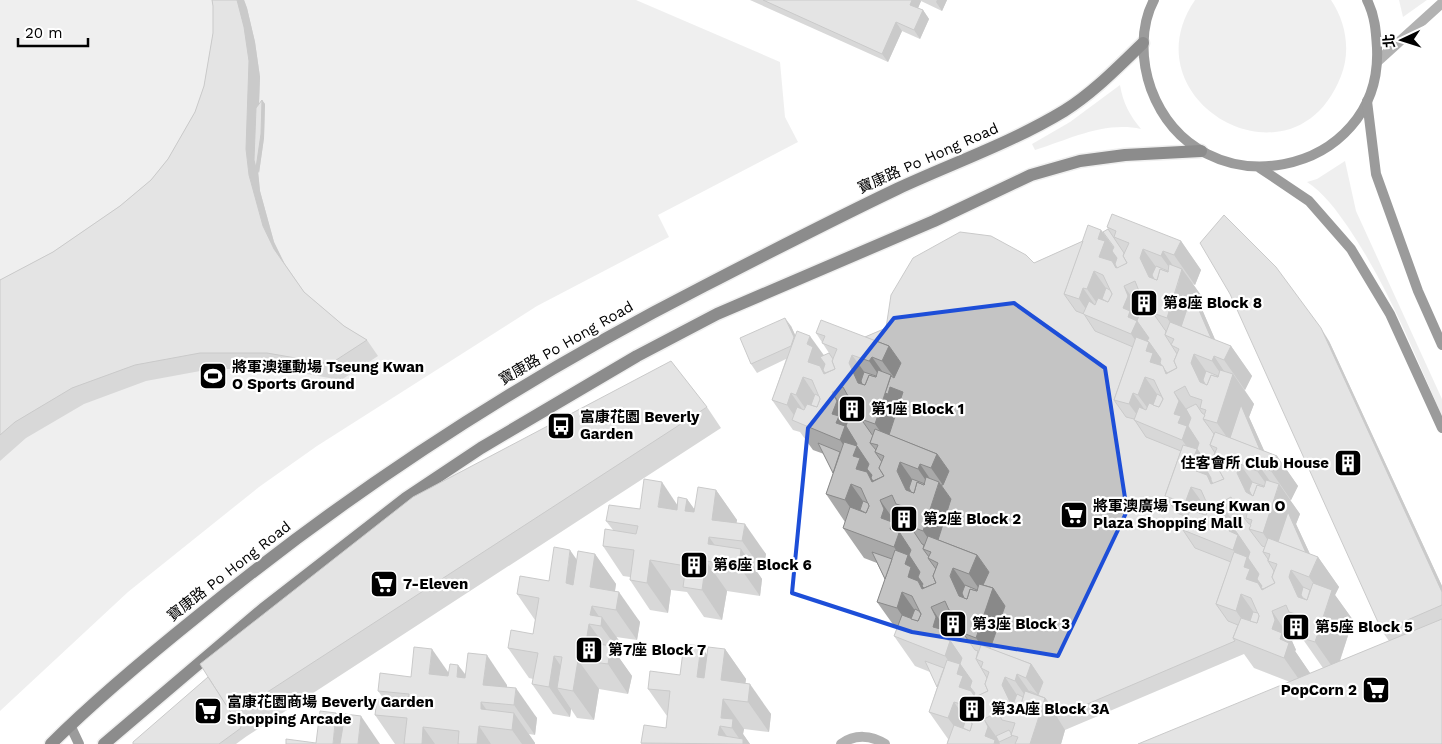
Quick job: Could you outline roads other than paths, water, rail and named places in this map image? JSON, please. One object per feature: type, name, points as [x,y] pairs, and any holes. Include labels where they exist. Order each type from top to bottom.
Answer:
[{"type":"main road","points":[[1153,1],[1143,43],[1146,75],[1157,105],[1176,131],[1202,151],[1233,164],[1260,168],[1290,163],[1325,148],[1343,134],[1366,101],[1378,61],[1376,25],[1367,0]]},
{"type":"main road","name":"寶康路 Po Hong Road","points":[[51,744],[70,725],[241,580],[388,472],[465,422],[559,364],[695,290],[849,212],[1015,138],[1065,110],[1101,84],[1143,43]]},
{"type":"main road","points":[[1366,101],[1376,174],[1418,291],[1442,345]]},
{"type":"main road","points":[[104,744],[263,609],[406,498],[482,448],[637,356],[717,314],[934,221],[1031,175],[1080,161],[1126,155],[1202,151]]},
{"type":"main road","points":[[1260,168],[1309,200],[1350,249],[1390,314],[1442,428]]},
{"type":"main road","points":[[70,725],[79,744]]},
{"type":"street","points":[[1378,61],[1442,2]]},
{"type":"street","points":[[840,744],[854,738],[866,737],[885,744]]},
{"type":"place","name":"第8座 Block 8","points":[[1144,303]]},
{"type":"place","name":"將軍澳運動場 Tseung Kwan O Sports Ground","points":[[213,376]]},
{"type":"place","name":"第1座 Block 1","points":[[852,409]]},
{"type":"place","name":"富康花園 Beverly Garden","points":[[561,426]]},
{"type":"place","name":"住客會所 Club House","points":[[1348,463]]},
{"type":"place","name":"將軍澳廣場 Tseung Kwan O Plaza Shopping Mall","points":[[1074,515]]},
{"type":"place","name":"第2座 Block 2","points":[[904,519]]},
{"type":"place","name":"第6座 Block 6","points":[[694,565]]},
{"type":"place","name":"7-Eleven","points":[[384,584]]},
{"type":"place","name":"第3座 Block 3","points":[[953,624]]},
{"type":"place","name":"第5座 Block 5","points":[[1296,627]]},
{"type":"place","name":"第7座 Block 7","points":[[589,650]]},
{"type":"place","name":"PopCorn 2","points":[[1376,690]]},
{"type":"place","name":"第3A座 Block 3A","points":[[972,709]]},
{"type":"place","name":"富康花園商場 Beverly Garden Shopping Arcade","points":[[208,711]]}]
